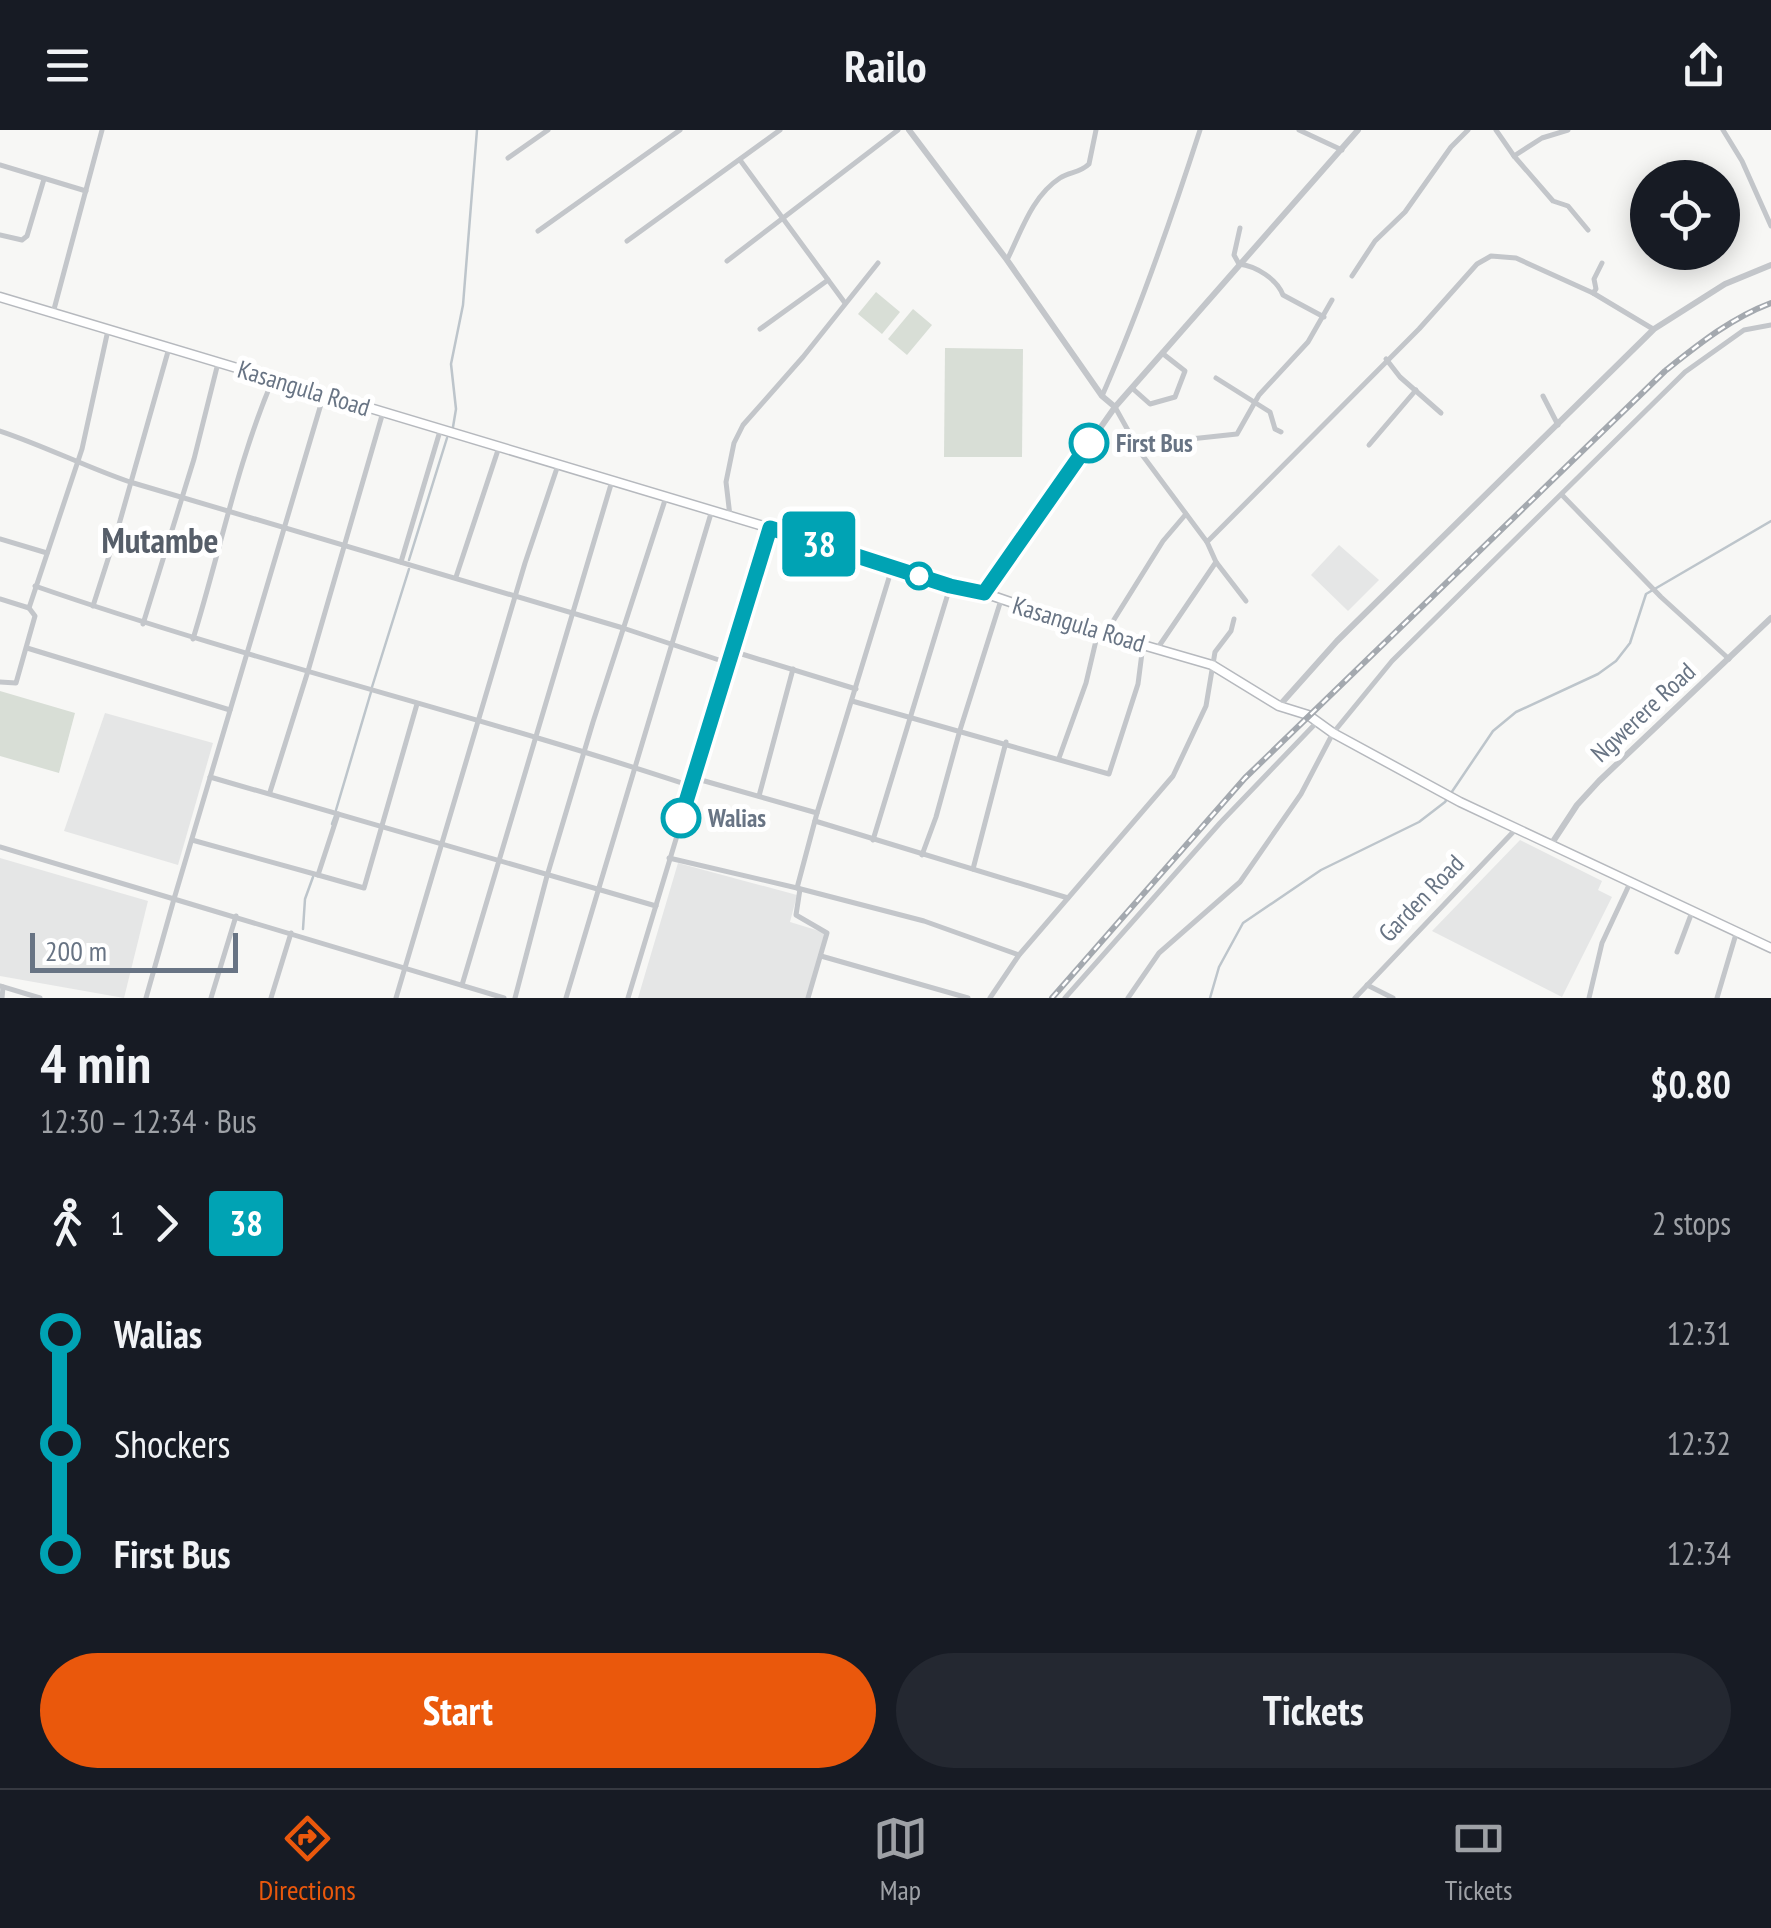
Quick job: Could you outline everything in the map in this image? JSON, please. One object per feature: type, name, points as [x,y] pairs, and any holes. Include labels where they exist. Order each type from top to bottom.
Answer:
[{"type":"main road","name":"Kasangula Road","points":[[0,298],[666,496],[1212,665],[1280,706],[1308,715],[1333,733],[1460,802],[1771,948]]},
{"type":"street","points":[[54,314],[102,130]]},
{"type":"street","points":[[508,158],[548,130]]},
{"type":"street","points":[[538,231],[680,130]]},
{"type":"street","points":[[627,240],[780,130]]},
{"type":"street","points":[[726,261],[898,130]]},
{"type":"street","points":[[909,130],[1102,396],[1115,407],[1140,452],[1246,601]]},
{"type":"street","points":[[1007,260],[1041,197],[1063,176],[1075,174],[1088,164],[1096,130]]},
{"type":"street","points":[[1102,396],[1117,367],[1179,200],[1200,130]]},
{"type":"street","points":[[1300,130],[1342,150]]},
{"type":"street","points":[[984,593],[1115,407],[1358,130]]},
{"type":"street","points":[[1352,276],[1374,241],[1405,212],[1451,146],[1468,130]]},
{"type":"street","points":[[1496,130],[1553,201],[1568,206],[1588,230]]},
{"type":"street","points":[[1514,156],[1542,138],[1568,130]]},
{"type":"street","points":[[1723,130],[1742,161],[1771,226]]},
{"type":"street","points":[[740,160],[845,302]]},
{"type":"street","points":[[0,165],[86,190]]},
{"type":"street","points":[[0,235],[22,240],[27,236],[44,179]]},
{"type":"street","points":[[1240,228],[1234,255],[1240,264]]},
{"type":"street","points":[[1207,542],[1419,329],[1476,264],[1492,256],[1516,258],[1593,294],[1654,329]]},
{"type":"street","points":[[730,516],[726,482],[734,443],[744,425],[878,263]]},
{"type":"street","points":[[1593,294],[1594,279],[1602,263]]},
{"type":"street","points":[[1240,264],[1250,264],[1280,287],[1283,295],[1324,316]]},
{"type":"street","points":[[1280,706],[1337,641],[1654,329],[1694,301],[1771,264]]},
{"type":"street","points":[[760,329],[828,280]]},
{"type":"street","points":[[1140,452],[1172,442],[1238,434],[1255,402],[1308,342],[1332,300]]},
{"type":"street","points":[[1128,998],[1159,953],[1240,882],[1301,794],[1333,733],[1392,661],[1685,372],[1744,330],[1771,326]]},
{"type":"street","points":[[29,608],[77,464],[108,330]]},
{"type":"street","points":[[92,606],[169,348]]},
{"type":"street","points":[[1132,388],[1150,404],[1174,397],[1185,370],[1162,353]]},
{"type":"street","points":[[1386,359],[1400,377],[1441,412]]},
{"type":"street","points":[[143,624],[218,363]]},
{"type":"street","points":[[1216,378],[1270,412],[1274,429],[1282,432]]},
{"type":"street","points":[[193,640],[242,461],[273,379]]},
{"type":"street","points":[[1370,445],[1416,390]]},
{"type":"street","points":[[146,998],[324,394]]},
{"type":"street","points":[[1543,396],[1558,425]]},
{"type":"street","points":[[269,794],[383,412]]},
{"type":"street","points":[[401,562],[440,429]]},
{"type":"street","points":[[0,431],[130,482],[574,613],[728,663]]},
{"type":"street","points":[[456,578],[499,447]]},
{"type":"street","points":[[396,998],[558,464]]},
{"type":"street","points":[[462,985],[612,481]]},
{"type":"street","points":[[1562,495],[1661,597],[1729,659]]},
{"type":"street","points":[[515,998],[584,752],[666,496]]},
{"type":"street","points":[[566,998],[712,510]]},
{"type":"street","points":[[1059,758],[1101,633],[1163,541],[1186,514]]},
{"type":"street","points":[[628,998],[770,528]]},
{"type":"street","points":[[0,539],[47,553]]},
{"type":"street","points":[[1157,649],[1216,562]]},
{"type":"street","points":[[808,998],[826,930],[796,915],[799,888],[817,813],[892,568]]},
{"type":"street","points":[[36,586],[193,640],[691,786]]},
{"type":"street","points":[[873,840],[950,586]]},
{"type":"street","points":[[0,599],[29,608],[35,616],[16,683],[0,682]]},
{"type":"street","points":[[922,855],[1002,600]]},
{"type":"street","name":"Ngwerere Road","points":[[1552,843],[1577,805],[1599,781],[1771,618]]},
{"type":"street","points":[[990,998],[1019,955],[1173,776],[1206,706],[1215,652],[1231,631],[1234,619]]},
{"type":"street","points":[[852,701],[1110,774],[1138,684],[1143,645]]},
{"type":"street","points":[[27,648],[230,710]]},
{"type":"street","points":[[732,651],[856,689]]},
{"type":"street","points":[[758,796],[793,669]]},
{"type":"street","points":[[192,840],[362,889],[417,704]]},
{"type":"street","points":[[1065,998],[1220,823],[1316,722]]},
{"type":"street","points":[[972,870],[1006,742]]},
{"type":"street","points":[[210,777],[656,906]]},
{"type":"street","points":[[694,778],[817,813]]},
{"type":"street","points":[[318,876],[338,814]]},
{"type":"street","points":[[815,821],[1068,898]]},
{"type":"street","name":"Garden Road","points":[[1354,998],[1518,827]]},
{"type":"street","points":[[0,848],[504,998]]},
{"type":"street","points":[[669,858],[924,921],[1019,955]]},
{"type":"street","points":[[1589,998],[1602,943],[1630,883]]},
{"type":"street","points":[[1677,952],[1692,912]]},
{"type":"street","points":[[211,998],[236,916]]},
{"type":"street","points":[[271,998],[292,933]]},
{"type":"street","points":[[1717,998],[1736,934]]},
{"type":"street","points":[[821,956],[968,998]]},
{"type":"street","points":[[1367,985],[1392,998]]},
{"type":"street","points":[[2,998],[1,986],[40,998]]},
{"type":"shaded area","points":[[876,292],[900,312],[882,334],[858,314]]},
{"type":"shaded area","points":[[913,309],[932,325],[907,355],[888,339]]},
{"type":"shaded area","points":[[945,348],[1023,349],[1022,457],[944,457]]},
{"type":"shaded area","points":[[1339,545],[1379,580],[1348,611],[1311,575]]},
{"type":"shaded area","points":[[0,691],[75,713],[59,773],[0,756]]},
{"type":"shaded area","points":[[105,713],[213,743],[178,865],[64,831]]},
{"type":"shaded area","points":[[1520,840],[1602,881],[1598,890],[1612,897],[1562,997],[1432,931]]},
{"type":"shaded area","points":[[0,858],[148,901],[124,998],[0,976]]},
{"type":"shaded area","points":[[678,863],[797,895],[790,922],[826,933],[807,998],[638,998]]},
{"type":"waterway","points":[[453,427],[456,409],[451,364],[463,305],[477,130]]},
{"type":"waterway","points":[[409,560],[447,438]]},
{"type":"waterway","points":[[1210,998],[1219,967],[1243,923],[1321,870],[1419,822],[1445,802],[1493,731],[1516,712],[1598,674],[1616,661],[1630,643],[1646,594],[1771,521]]},
{"type":"waterway","points":[[372,687],[409,569]]},
{"type":"waterway","points":[[336,810],[371,692]]},
{"type":"waterway","points":[[332,824],[335,816]]},
{"type":"waterway","points":[[303,929],[305,899],[313,877]]},
{"type":"railway","points":[[1052,998],[1245,778],[1665,371],[1729,324],[1771,303]]},
{"type":"bus line","name":"38","points":[[681,818],[770,528],[950,586],[984,593],[1089,443]]},
{"type":"place","name":"First Bus","points":[[1089,443]]},
{"type":"place","name":"Walias","points":[[681,818]]},
{"type":"district","name":"Mutambe","points":[[160,540]]}]
